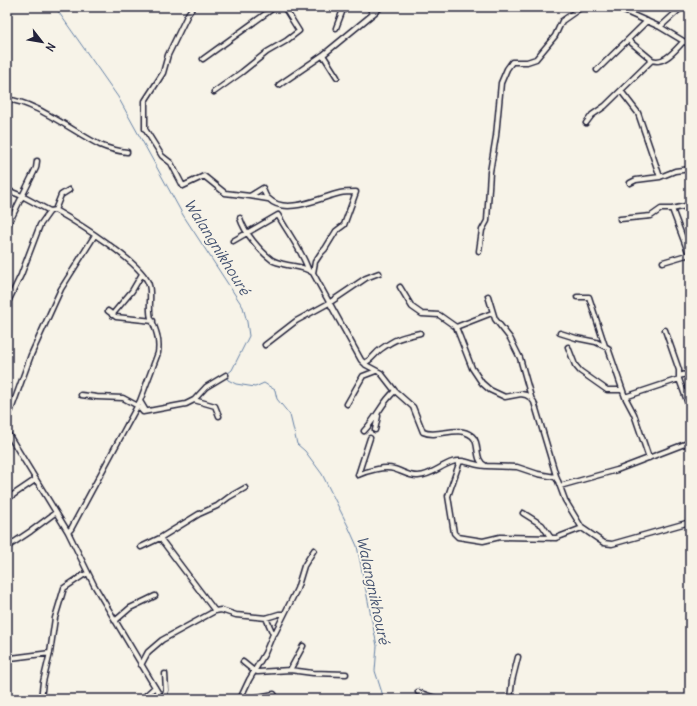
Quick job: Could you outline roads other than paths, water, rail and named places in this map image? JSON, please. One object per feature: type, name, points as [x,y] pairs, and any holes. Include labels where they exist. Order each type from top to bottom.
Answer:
[{"type":"street","points":[[193,7],[168,55],[163,73],[145,101],[146,129],[162,156],[171,163],[183,186],[204,176],[225,192],[268,199],[285,206],[305,204],[341,193],[356,192],[344,225],[336,231],[321,253],[315,262],[312,273]]},
{"type":"street","points":[[203,59],[275,7]]},
{"type":"street","points":[[214,92],[267,52],[286,41],[298,31],[284,7]]},
{"type":"street","points":[[336,28],[344,7]]},
{"type":"street","points":[[369,7],[374,14]]},
{"type":"street","points":[[279,85],[323,55],[374,14],[380,7]]},
{"type":"street","points":[[479,251],[482,230],[487,221],[490,172],[496,136],[501,83],[512,62],[527,62],[536,59],[555,36],[562,21],[582,7]]},
{"type":"street","points":[[615,7],[660,27],[682,42],[690,45]]},
{"type":"street","points":[[660,27],[682,7]]},
{"type":"street","points":[[597,70],[647,21]]},
{"type":"street","points":[[628,40],[652,60],[657,61],[662,60],[672,53],[682,42]]},
{"type":"street","points":[[323,55],[337,77]]},
{"type":"street","points":[[586,124],[592,114],[605,106],[652,60]]},
{"type":"street","points":[[621,91],[638,113],[660,177]]},
{"type":"street","points":[[7,100],[14,99],[37,109],[100,145],[127,152]]},
{"type":"street","points":[[7,227],[36,168],[37,161]]},
{"type":"street","points":[[630,183],[636,180],[660,177],[675,171],[690,169]]},
{"type":"street","points":[[250,196],[263,188],[268,199]]},
{"type":"street","points":[[7,190],[52,210],[95,235],[134,265],[149,285],[151,318],[155,325],[160,345],[138,406],[68,532]]},
{"type":"street","points":[[7,304],[21,275],[40,225],[52,210],[61,195],[69,190]]},
{"type":"street","points":[[620,219],[651,216],[660,209],[672,209],[690,205]]},
{"type":"street","points":[[663,262],[690,255],[672,209]]},
{"type":"street","points":[[233,241],[278,215],[304,256],[308,270]]},
{"type":"street","points":[[240,218],[247,232],[258,246],[273,260],[308,270],[312,273],[361,360],[381,373],[395,391],[413,407],[423,432],[427,434],[463,431],[473,436],[476,442],[478,457],[482,465],[486,466]]},
{"type":"street","points":[[7,415],[11,410],[31,354],[61,289],[95,235]]},
{"type":"street","points":[[265,345],[296,321],[329,303],[366,278],[379,273]]},
{"type":"street","points":[[112,315],[132,291],[142,274]]},
{"type":"street","points":[[400,286],[412,307],[422,314],[439,315],[456,327],[472,368],[482,383],[490,390],[505,397],[520,394],[531,398]]},
{"type":"street","points":[[488,296],[495,319],[510,338],[520,358],[531,398],[534,402],[558,481],[565,500],[582,528],[604,543],[612,544],[690,522]]},
{"type":"street","points":[[577,297],[589,297],[605,346],[608,348],[622,390],[634,414],[649,458]]},
{"type":"street","points":[[108,311],[116,317],[153,321]]},
{"type":"street","points":[[456,327],[492,313]]},
{"type":"street","points":[[666,330],[679,370],[679,378],[690,408]]},
{"type":"street","points":[[560,332],[605,346]]},
{"type":"street","points":[[364,363],[400,337],[420,333]]},
{"type":"street","points":[[568,347],[575,365],[580,371],[607,390],[622,390]]},
{"type":"street","points":[[347,404],[363,376],[376,371]]},
{"type":"street","points":[[625,397],[690,373]]},
{"type":"street","points":[[81,395],[123,398],[138,406],[142,412],[186,404],[194,400],[206,387],[226,375]]},
{"type":"street","points":[[364,431],[372,424],[388,397],[395,391]]},
{"type":"street","points":[[194,400],[215,406],[220,416]]},
{"type":"street","points":[[140,401],[146,411]]},
{"type":"street","points":[[375,430],[378,413]]},
{"type":"street","points":[[7,432],[55,513],[68,532],[88,573],[115,621],[163,699]]},
{"type":"street","points":[[370,438],[358,475],[369,470],[393,468],[415,477],[437,470],[453,461],[460,461],[480,466],[516,467],[538,474],[555,477],[558,481]]},
{"type":"street","points":[[560,486],[617,470],[690,442]]},
{"type":"street","points":[[460,461],[448,496],[454,533],[458,538],[483,541],[500,537],[556,538],[582,528]]},
{"type":"street","points":[[7,499],[35,480]]},
{"type":"street","points":[[141,547],[160,538],[199,514],[217,506],[245,488]]},
{"type":"street","points":[[7,547],[55,513]]},
{"type":"street","points":[[523,514],[542,525],[552,538]]},
{"type":"street","points":[[160,538],[215,611]]},
{"type":"street","points":[[241,699],[249,680],[265,653],[273,634],[275,633],[297,589],[304,566],[314,550]]},
{"type":"street","points":[[42,699],[43,682],[50,654],[55,618],[64,588],[88,573]]},
{"type":"street","points":[[115,621],[130,608],[155,596]]},
{"type":"street","points":[[141,665],[148,652],[162,640],[215,611],[220,610],[236,615],[266,618],[284,614]]},
{"type":"street","points":[[266,618],[273,634]]},
{"type":"street","points":[[290,670],[303,646]]},
{"type":"street","points":[[7,666],[11,658],[50,654]]},
{"type":"street","points":[[510,699],[512,681],[518,657]]},
{"type":"street","points":[[243,662],[254,671],[290,670],[313,673],[346,674]]},
{"type":"street","points":[[163,699],[166,690],[165,674]]},
{"type":"street","points":[[142,699],[155,687]]},
{"type":"street","points":[[418,692],[438,699]]},
{"type":"street","points":[[246,699],[274,694],[277,699]]},
{"type":"waterway","name":"Walangnikhouré","points":[[55,7],[118,97],[183,215],[243,307],[249,336],[232,370],[227,374]]},
{"type":"waterway","name":"Walangnikhouré","points":[[226,376],[228,380],[236,384],[255,387],[264,383],[275,390],[277,399],[290,415],[297,444],[305,451],[322,474],[348,526],[357,546],[377,646],[375,671],[384,699]]}]
